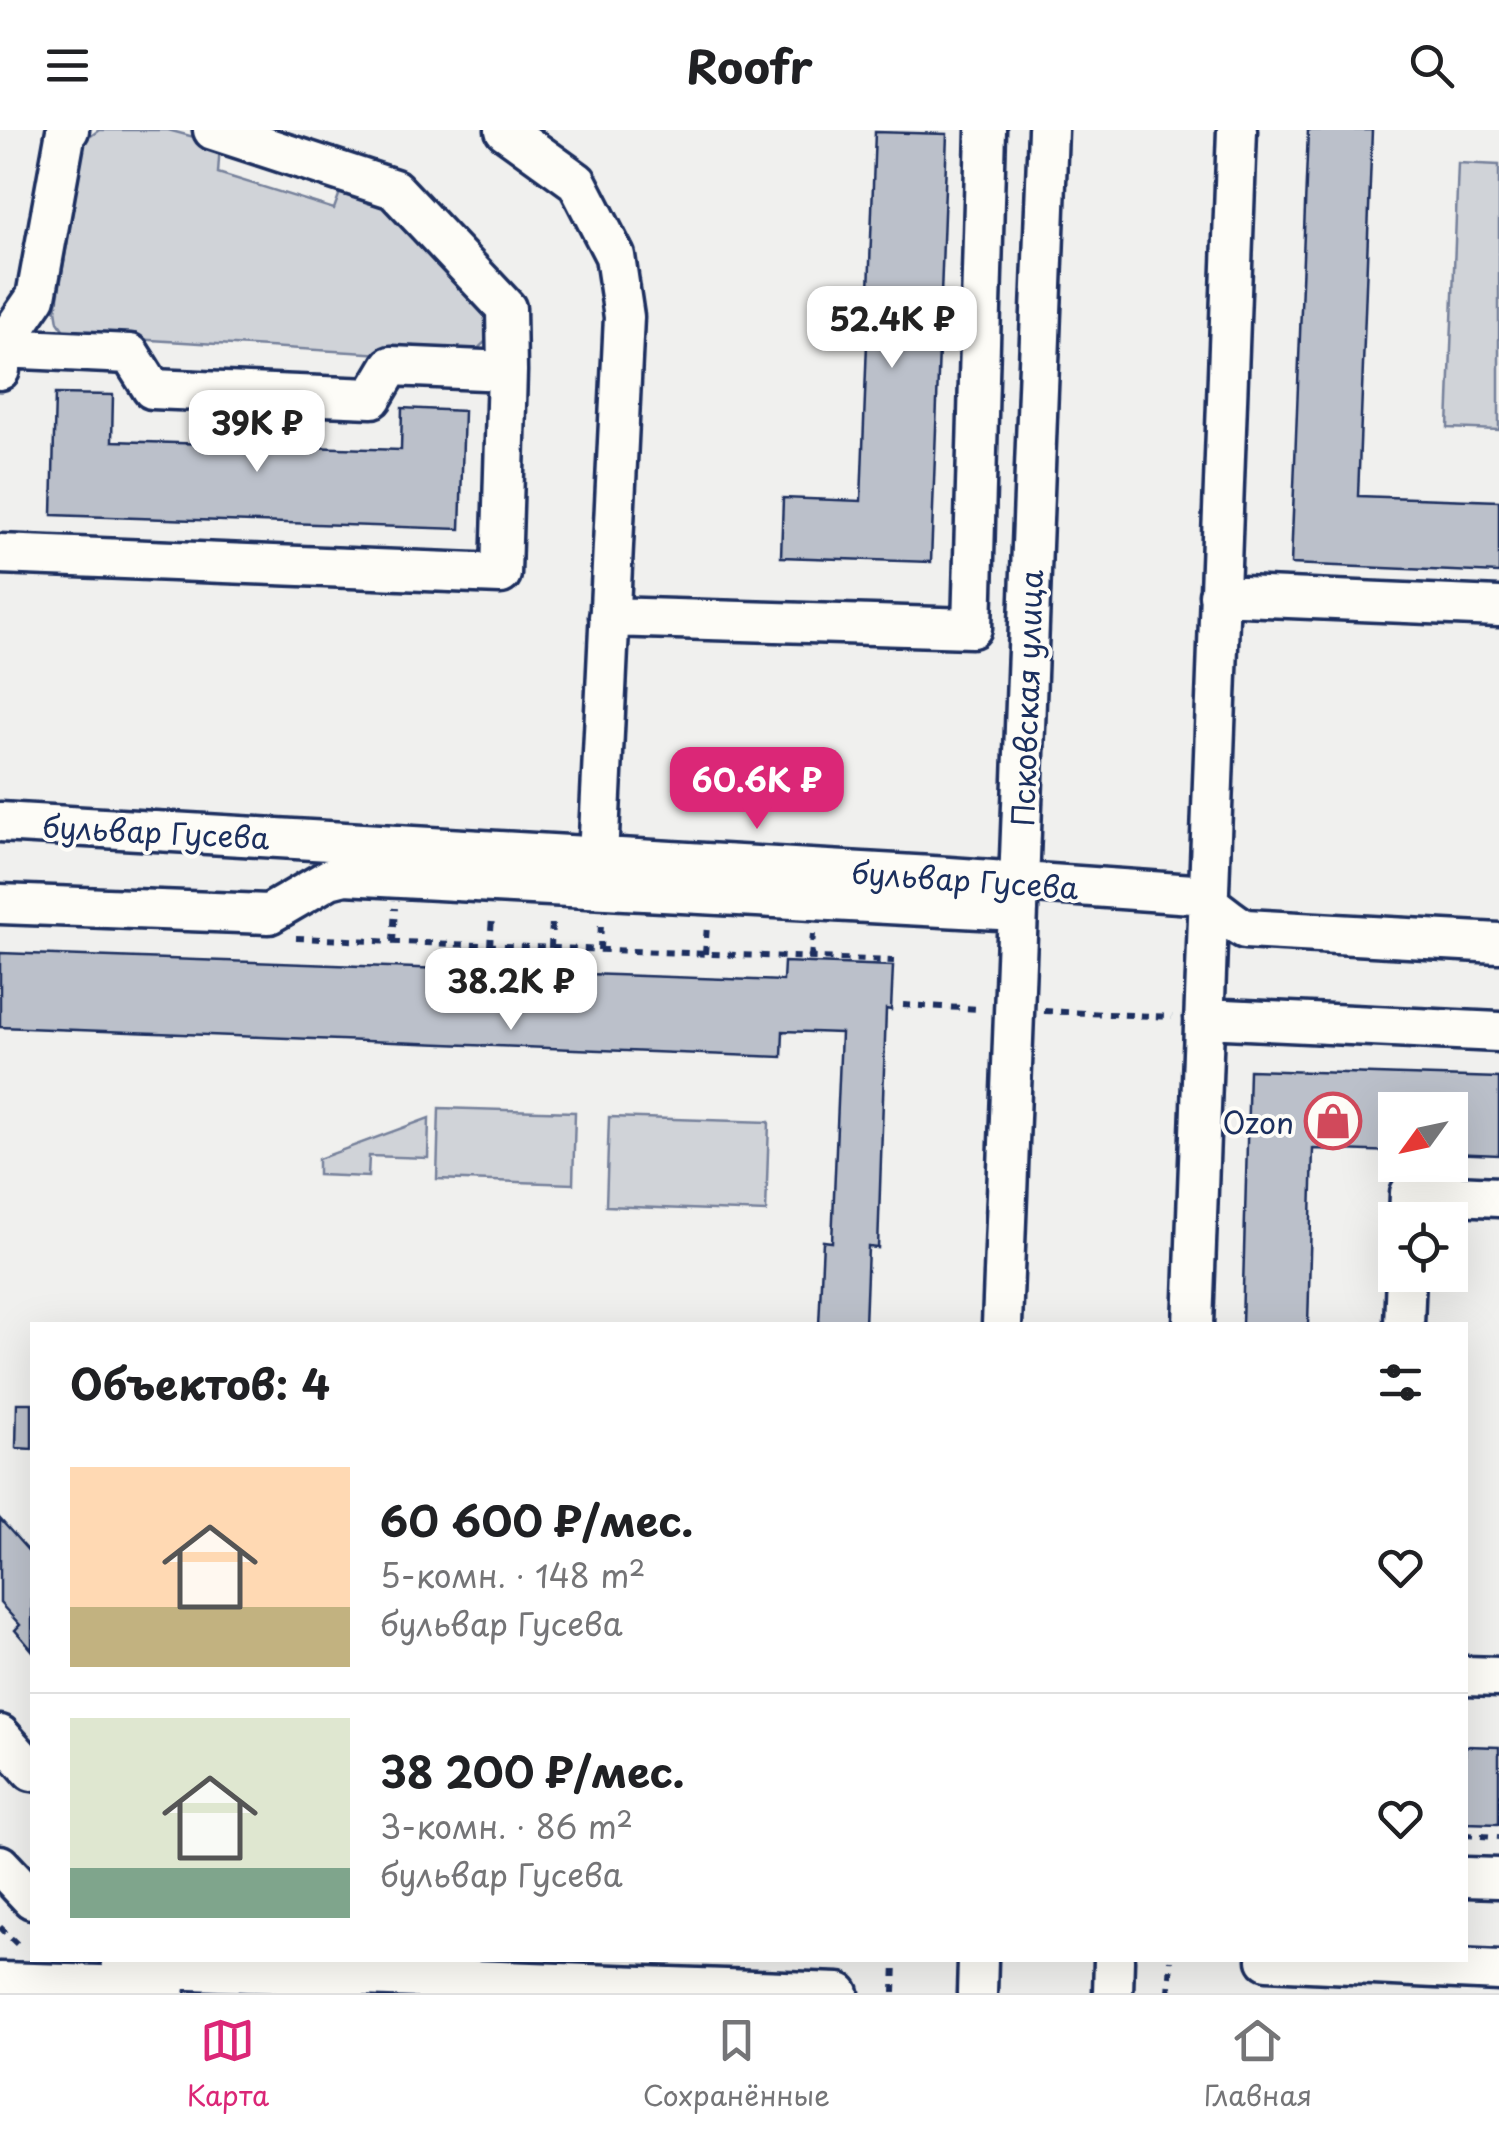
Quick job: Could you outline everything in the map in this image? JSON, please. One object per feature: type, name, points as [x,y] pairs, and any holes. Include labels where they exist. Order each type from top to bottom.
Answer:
[{"type":"street","points":[[0,370],[1,348],[36,297],[69,130]]},
{"type":"street","points":[[0,554],[501,574],[506,308],[394,189],[213,130]]},
{"type":"street","points":[[505,130],[577,182],[615,256],[624,317],[598,857]]},
{"type":"street","points":[[609,617],[972,628],[986,130]]},
{"type":"street","name":"Псковская улица","points":[[1002,1322],[1048,130]]},
{"type":"street","points":[[1193,1322],[1237,130]]},
{"type":"street","points":[[1,348],[130,354],[152,389],[372,398],[391,366],[506,371]]},
{"type":"street","points":[[1219,596],[1499,606]]},
{"type":"street","name":"бульвар Гусева","points":[[0,822],[598,857],[1018,896],[1193,894],[1245,930],[1499,943]]},
{"type":"street","points":[[0,904],[270,914],[345,875],[1018,896]]},
{"type":"street","points":[[1204,1018],[1499,1032]]},
{"type":"street","points":[[1410,1202],[1410,1193],[1499,1197]]},
{"type":"street","points":[[1404,1322],[1405,1292]]},
{"type":"street","points":[[1468,1676],[1499,1677]]},
{"type":"street","points":[[0,1735],[30,1769]]},
{"type":"street","points":[[0,1865],[30,1897]]},
{"type":"street","points":[[1468,1877],[1499,1878]]},
{"type":"street","points":[[139,1962],[337,1984],[836,1993],[836,1962]]},
{"type":"street","points":[[977,1993],[978,1962]]},
{"type":"street","points":[[1112,1993],[1114,1962]]},
{"type":"street","points":[[1274,1993],[1276,1962]]},
{"type":"street","points":[[1317,1962],[1499,1971]]},
{"type":"street","points":[[165,1965],[201,1990]]},
{"type":"street","points":[[0,1982],[52,1974],[201,1990]]},
{"type":"path","points":[[287,938],[894,961]]},
{"type":"path","points":[[903,1005],[1204,1018]]},
{"type":"path","points":[[1468,1835],[1499,1837]]},
{"type":"path","points":[[0,1927],[30,1954]]},
{"type":"path","points":[[894,1993],[895,1962]]},
{"type":"path","points":[[1170,1993],[1171,1962]]},
{"type":"shaded area","points":[[99,130],[168,130],[220,144],[218,173],[334,209],[343,184],[389,201],[490,317],[486,341],[467,359],[67,335],[58,322],[56,310],[84,141]]},
{"type":"shaded area","points":[[1458,163],[1499,165],[1499,430],[1448,428]]},
{"type":"shaded area","points":[[439,1108],[575,1112],[573,1184],[437,1179]]},
{"type":"shaded area","points":[[609,1117],[769,1122],[766,1212],[606,1206]]},
{"type":"shaded area","points":[[429,1118],[428,1158],[369,1156],[368,1177],[318,1175],[318,1159]]},
{"type":"building","points":[[1308,130],[1372,130],[1358,496],[1499,501],[1499,573],[1291,564]]},
{"type":"building","points":[[875,132],[947,134],[931,562],[781,557],[783,498],[861,501]]},
{"type":"building","points":[[55,394],[113,395],[112,441],[401,450],[402,408],[464,411],[460,529],[52,515]]},
{"type":"building","points":[[0,953],[783,981],[784,962],[893,966],[891,1010],[886,1009],[878,1248],[868,1247],[865,1322],[819,1322],[823,1241],[832,1242],[841,1033],[783,1031],[782,1057],[0,1027]]},
{"type":"building","points":[[1249,1070],[1499,1078],[1499,1155],[1468,1154],[1468,1092],[1378,1092],[1378,1151],[1313,1149],[1308,1322],[1242,1322]]},
{"type":"building","points":[[17,1403],[30,1403],[30,1449],[16,1448]]},
{"type":"building","points":[[0,1519],[30,1553],[30,1648],[15,1630],[20,1625],[0,1603]]},
{"type":"building","points":[[1468,1746],[1499,1747],[1499,1824],[1468,1823]]},
{"type":"place","name":"Ozon","points":[[1333,1121]]}]
